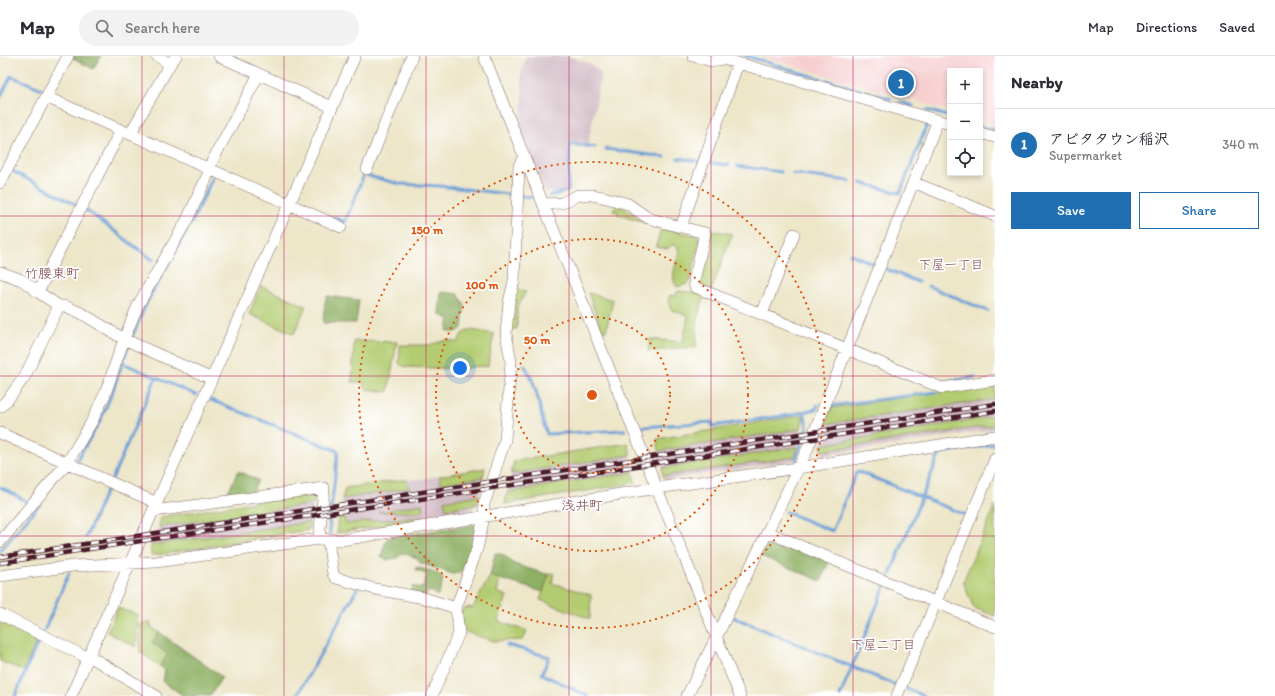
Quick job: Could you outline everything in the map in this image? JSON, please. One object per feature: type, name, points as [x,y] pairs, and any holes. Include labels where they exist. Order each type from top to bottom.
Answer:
[{"type":"street","points":[[0,183],[68,56]]},
{"type":"street","points":[[38,292],[125,132],[173,60],[157,56]]},
{"type":"street","points":[[219,56],[332,108]]},
{"type":"street","points":[[71,696],[355,56]]},
{"type":"street","points":[[368,169],[412,56]]},
{"type":"street","points":[[484,56],[740,696]]},
{"type":"street","points":[[693,56],[711,61],[723,57],[947,123]]},
{"type":"street","points":[[681,227],[738,62]]},
{"type":"street","points":[[0,542],[67,463],[91,423],[105,394],[124,339],[138,305],[187,220],[209,169],[260,74]]},
{"type":"street","points":[[46,97],[341,227]]},
{"type":"street","points":[[687,696],[807,450],[938,120]]},
{"type":"street","points":[[983,134],[995,137]]},
{"type":"street","points":[[432,696],[459,633],[456,608],[477,549],[484,516],[484,504],[506,440],[511,362],[506,333],[509,302],[514,281],[519,166],[524,156]]},
{"type":"street","points":[[913,182],[995,216]]},
{"type":"street","points":[[543,204],[562,203],[578,196],[592,195],[628,204],[648,218],[706,233],[694,281],[695,286],[942,388],[995,380]]},
{"type":"street","points":[[762,314],[794,234]]},
{"type":"street","points":[[0,272],[22,280],[59,306],[65,306],[81,313],[124,339],[212,379]]},
{"type":"street","points":[[0,407],[9,398],[25,376],[59,306]]},
{"type":"street","points":[[0,433],[67,463],[155,507],[324,488],[324,540],[333,574],[336,578],[375,589],[424,598],[456,608]]},
{"type":"street","points":[[0,576],[73,566],[130,564],[162,561],[324,540],[342,540],[657,488],[798,468],[995,436]]},
{"type":"street","points":[[898,696],[995,459]]},
{"type":"street","points":[[767,532],[995,627]]},
{"type":"street","points":[[0,614],[88,657],[156,696]]},
{"type":"shaded area","points":[[526,56],[567,56],[589,63],[601,74],[588,145],[569,142],[567,189],[551,194],[550,191],[546,193],[520,126],[523,99],[521,74]]},
{"type":"shaded area","points":[[759,56],[995,56],[995,125],[983,121],[983,68],[947,68],[947,110]]},
{"type":"shaded area","points":[[995,384],[995,429],[823,456],[821,445],[831,408]]},
{"type":"shaded area","points":[[804,415],[794,461],[664,480],[657,439]]},
{"type":"shaded area","points":[[628,443],[635,483],[505,504],[514,461]]},
{"type":"shaded area","points":[[485,468],[477,504],[466,513],[337,533],[337,525],[345,488],[401,480],[421,479]]},
{"type":"shaded area","points":[[316,492],[308,530],[151,556],[151,545],[159,527],[161,517]]},
{"type":"green space","points":[[101,56],[93,69],[71,57]]},
{"type":"green space","points":[[615,206],[624,208],[646,223],[618,215],[618,212],[613,211]]},
{"type":"green space","points":[[661,228],[698,236],[700,240],[690,282],[687,284],[677,287],[675,284],[675,265],[679,252],[676,245],[672,245],[667,249],[656,247]]},
{"type":"green space","points":[[711,230],[732,234],[711,291],[699,283]]},
{"type":"green space","points":[[261,286],[306,306],[294,334],[249,314]]},
{"type":"green space","points":[[515,289],[526,292],[517,307],[517,329],[509,329]]},
{"type":"green space","points":[[678,291],[705,294],[698,316],[696,347],[648,351],[650,339],[683,342],[688,316],[671,310],[668,302],[670,295],[675,296]]},
{"type":"green space","points":[[441,292],[458,294],[465,305],[462,328],[457,331],[447,331],[449,319],[440,315]]},
{"type":"green space","points":[[588,293],[613,300],[606,331],[602,331]]},
{"type":"green space","points":[[327,296],[359,300],[356,323],[323,323]]},
{"type":"green space","points":[[467,330],[494,334],[488,366],[469,367],[466,369],[406,367],[399,363],[400,345],[428,345],[447,340],[458,343],[461,335]]},
{"type":"green space","points":[[354,341],[397,342],[388,392],[366,389],[364,383],[352,382]]},
{"type":"green space","points":[[995,384],[995,399],[826,424],[831,408]]},
{"type":"green space","points":[[804,415],[801,429],[659,451],[657,439]]},
{"type":"green space","points":[[995,416],[995,425],[822,451],[821,445]]},
{"type":"green space","points":[[628,443],[631,455],[511,474],[514,461]]},
{"type":"green space","points":[[797,447],[795,457],[663,476],[662,468]]},
{"type":"green space","points":[[485,468],[483,477],[441,484],[439,476]]},
{"type":"green space","points":[[238,471],[258,480],[251,496],[241,497],[234,494],[229,496],[226,493]]},
{"type":"green space","points":[[633,472],[635,483],[505,504],[507,492]]},
{"type":"green space","points":[[407,480],[409,488],[342,499],[345,488]]},
{"type":"green space","points":[[316,492],[313,504],[159,527],[161,517]]},
{"type":"green space","points":[[479,495],[477,504],[446,509],[444,501]]},
{"type":"green space","points":[[422,504],[422,512],[378,512]]},
{"type":"green space","points":[[995,506],[995,616],[974,608],[963,582]]},
{"type":"green space","points":[[339,516],[343,516],[346,524],[377,520],[447,516],[337,533]]},
{"type":"green space","points":[[309,522],[308,530],[151,556],[151,545]]},
{"type":"green space","points":[[480,524],[474,547],[460,573],[453,574],[420,563],[417,558],[403,553],[397,558],[386,560],[381,557],[386,540],[391,537]]},
{"type":"green space","points":[[774,539],[829,562],[821,581],[761,556],[769,540]]},
{"type":"green space","points":[[495,553],[504,555],[514,564],[549,574],[543,592],[490,576]]},
{"type":"green space","points":[[416,567],[432,571],[442,576],[443,579],[440,592],[437,596],[435,593],[429,591],[425,596],[411,591],[413,586],[423,587],[427,575],[416,570]]},
{"type":"green space","points":[[554,573],[552,583],[591,595],[590,619],[540,600],[549,574]]},
{"type":"green space","points":[[490,576],[500,579],[497,592],[507,596],[498,621],[527,631],[522,640],[493,641],[463,631],[461,611],[468,607],[473,608]]},
{"type":"green space","points":[[118,608],[138,615],[136,647],[107,632]]},
{"type":"green space","points":[[0,620],[37,639],[24,671],[0,661]]},
{"type":"green space","points":[[141,623],[151,623],[151,627],[159,632],[152,643],[168,654],[160,666],[140,652]]},
{"type":"green space","points":[[159,632],[222,677],[210,696],[184,696],[163,682],[165,670],[160,666],[168,654],[152,643]]},
{"type":"waterway","points":[[746,56],[763,61]]},
{"type":"waterway","points":[[766,62],[821,79]]},
{"type":"waterway","points":[[0,98],[11,76],[42,89]]},
{"type":"waterway","points":[[827,80],[891,99]]},
{"type":"waterway","points":[[900,102],[913,106]]},
{"type":"waterway","points":[[927,110],[947,116]]},
{"type":"waterway","points":[[861,183],[900,193],[927,125]]},
{"type":"waterway","points":[[983,127],[995,130]]},
{"type":"waterway","points":[[549,196],[568,191],[570,144],[595,147]]},
{"type":"waterway","points":[[606,149],[665,157]]},
{"type":"waterway","points":[[678,158],[698,161]]},
{"type":"waterway","points":[[711,163],[729,165]]},
{"type":"waterway","points":[[737,166],[781,172]]},
{"type":"waterway","points":[[12,171],[77,205]]},
{"type":"waterway","points":[[793,174],[850,181]]},
{"type":"waterway","points":[[333,217],[345,222],[364,175]]},
{"type":"waterway","points":[[368,176],[400,184],[440,186],[515,195]]},
{"type":"waterway","points":[[191,224],[213,177]]},
{"type":"waterway","points":[[521,196],[532,197]]},
{"type":"waterway","points":[[85,209],[153,260]]},
{"type":"waterway","points":[[166,268],[187,231]]},
{"type":"waterway","points":[[850,254],[874,264]]},
{"type":"waterway","points":[[886,269],[918,282]]},
{"type":"waterway","points":[[133,335],[147,302],[161,277]]},
{"type":"waterway","points":[[928,286],[988,311]]},
{"type":"waterway","points":[[77,460],[100,421],[128,348]]},
{"type":"waterway","points":[[123,363],[196,395]]},
{"type":"waterway","points":[[524,365],[535,388],[547,434],[625,430]]},
{"type":"waterway","points":[[940,383],[975,377]]},
{"type":"waterway","points":[[112,479],[156,378]]},
{"type":"waterway","points":[[829,406],[937,392]]},
{"type":"waterway","points":[[211,400],[338,451],[329,519],[330,533]]},
{"type":"waterway","points":[[642,427],[712,422],[712,426],[790,415],[816,409],[818,405]]},
{"type":"waterway","points":[[796,460],[807,427],[805,415]]},
{"type":"waterway","points":[[889,577],[940,453],[995,444]]},
{"type":"waterway","points":[[786,512],[832,531],[857,471],[968,516]]},
{"type":"waterway","points":[[86,537],[108,486]]},
{"type":"waterway","points":[[0,487],[28,502]]},
{"type":"waterway","points":[[0,551],[38,506]]},
{"type":"waterway","points":[[44,631],[69,573]]},
{"type":"waterway","points":[[840,696],[885,586]]},
{"type":"waterway","points":[[297,696],[358,587]]},
{"type":"waterway","points":[[733,617],[898,686]]},
{"type":"waterway","points":[[15,696],[39,640]]},
{"type":"waterway","points":[[507,645],[549,657],[542,674],[588,696]]},
{"type":"waterway","points":[[905,688],[924,696]]},
{"type":"railway","points":[[0,557],[995,404]]},
{"type":"railway","points":[[0,563],[995,411]]},
{"type":"place","name":"アピタタウン稲沢","points":[[901,83]]},
{"type":"district","name":"下屋一丁目","points":[[951,264]]},
{"type":"district","name":"竹腰東町","points":[[52,273]]},
{"type":"district","name":"浅井町","points":[[582,505]]},
{"type":"district","name":"下屋二丁目","points":[[883,644]]}]
